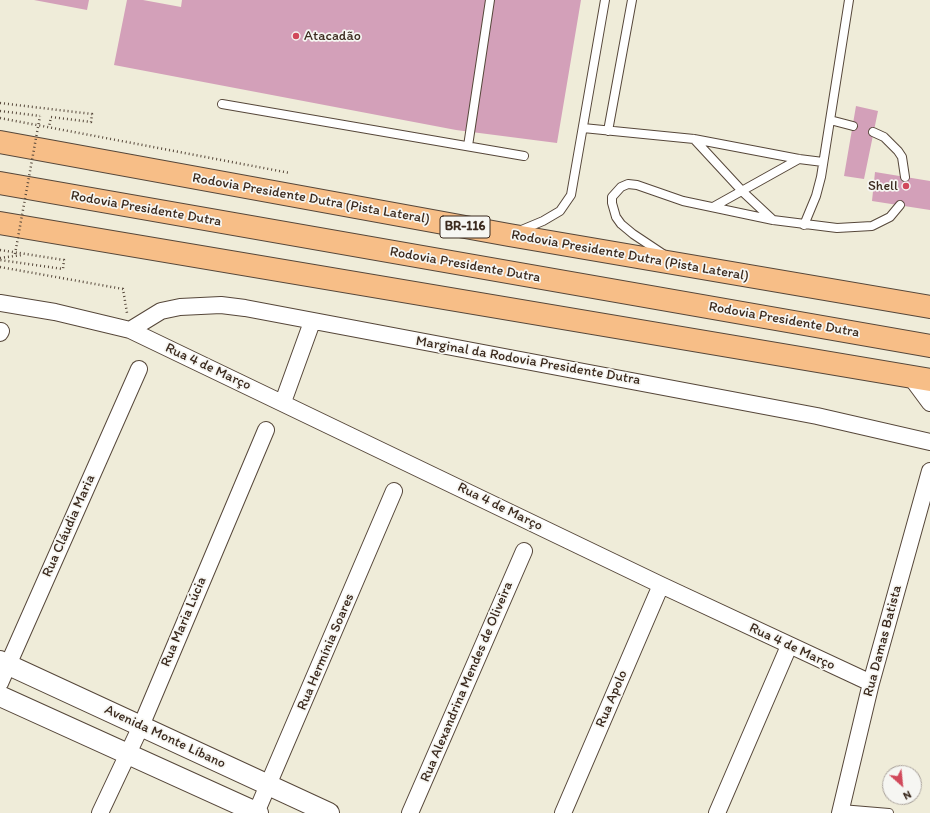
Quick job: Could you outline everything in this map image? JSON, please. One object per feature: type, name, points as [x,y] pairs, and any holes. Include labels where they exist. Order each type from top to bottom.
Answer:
[{"type":"highway","name":"Rodovia Presidente Dutra (Pista Lateral)","points":[[0,142],[510,236],[930,308]]},
{"type":"highway","name":"Rodovia Presidente Dutra","points":[[0,183],[930,346]]},
{"type":"highway","points":[[0,223],[920,378]]},
{"type":"street","name":"Rua 4 de Março","points":[[0,303],[54,312],[130,330],[283,402],[789,646],[871,683]]},
{"type":"street","name":"Marginal da Rodovia Presidente Dutra","points":[[130,330],[161,311],[190,305],[228,306],[817,416],[930,442]]},
{"type":"street","points":[[283,402],[312,322]]},
{"type":"street","name":"Rua Cláudia Maria","points":[[0,683],[4,662],[139,369]]},
{"type":"street","points":[[920,378],[930,403]]},
{"type":"street","name":"Rua Maria Lúcia","points":[[100,813],[140,726],[266,430]]},
{"type":"street","name":"Rua Damas Batista","points":[[841,811],[871,683],[930,471]]},
{"type":"street","name":"Rua Hermínia Soares","points":[[257,813],[394,492]]},
{"type":"street","name":"Rua Alexandrina Mendes de Oliveira","points":[[410,813],[524,551]]},
{"type":"street","name":"Rua Apolo","points":[[563,813],[661,585]]},
{"type":"street","points":[[717,813],[789,646]]},
{"type":"street","name":"Avenida Monte Líbano","points":[[4,662],[329,813]]},
{"type":"street","points":[[0,696],[257,813]]},
{"type":"lane","points":[[468,146],[490,0]]},
{"type":"lane","points":[[510,236],[543,221],[560,211],[571,195],[605,0]]},
{"type":"lane","points":[[608,131],[632,0]]},
{"type":"lane","points":[[804,225],[816,196],[823,162],[849,0]]},
{"type":"lane","points":[[222,104],[524,156]]},
{"type":"lane","points":[[830,120],[853,126]]},
{"type":"lane","points":[[583,128],[694,139],[799,159],[823,162]]},
{"type":"lane","points":[[873,132],[884,137],[898,151],[902,157],[906,177]]},
{"type":"lane","points":[[694,139],[743,192],[773,220]]},
{"type":"lane","points":[[713,207],[743,192],[799,159]]},
{"type":"lane","points":[[681,266],[633,234],[621,224],[614,211],[612,197],[621,187],[628,184],[637,184],[683,201],[773,220],[837,228],[872,226],[890,217],[900,206]]},
{"type":"lane","points":[[841,811],[889,813]]},
{"type":"path","points":[[0,103],[92,114],[91,122],[51,117],[50,127]]},
{"type":"path","points":[[0,111],[40,116],[15,254],[0,251]]},
{"type":"path","points":[[0,118],[292,173]]},
{"type":"path","points":[[0,251],[64,260],[63,269],[0,259]]},
{"type":"path","points":[[0,259],[26,254]]},
{"type":"path","points":[[0,268],[124,289],[130,330]]},
{"type":"building","points":[[34,0],[89,0],[87,10]]},
{"type":"building","name":"Atacadão","points":[[127,0],[143,0],[181,7],[182,0],[581,0],[557,143],[456,130],[114,65]]},
{"type":"building","points":[[856,106],[878,111],[864,179],[844,176]]},
{"type":"building","points":[[875,172],[930,181],[930,210],[872,201]]},
{"type":"place","name":"Atacadão","points":[[296,36]]},
{"type":"place","name":"Shell","points":[[906,186]]}]
